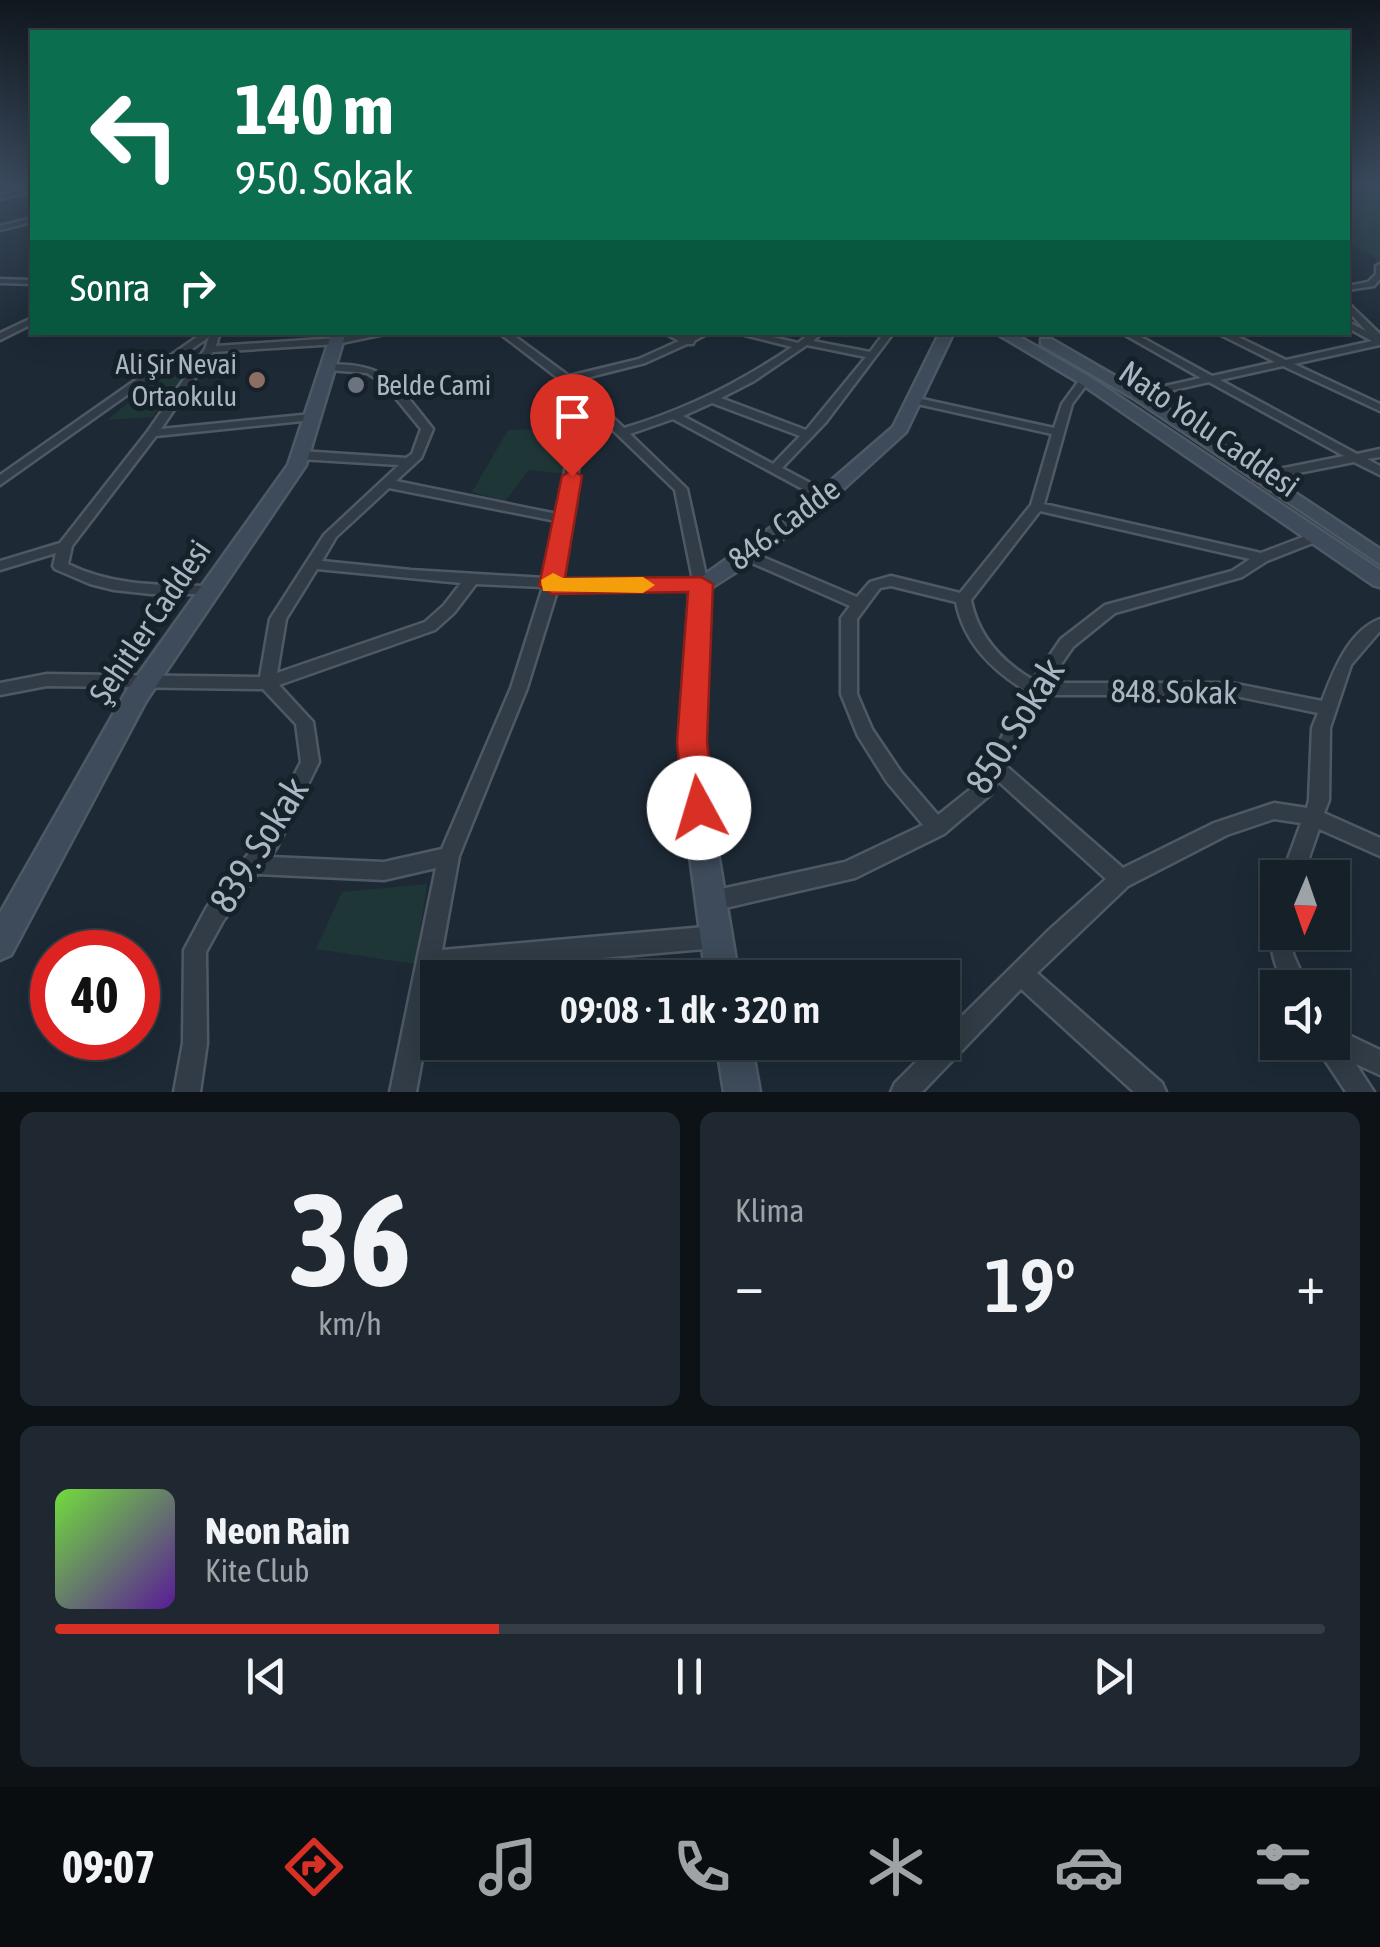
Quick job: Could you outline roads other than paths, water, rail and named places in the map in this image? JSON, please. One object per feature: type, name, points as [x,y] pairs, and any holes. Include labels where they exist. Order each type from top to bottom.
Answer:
[{"type":"street","points":[[1350,288],[1371,284],[1380,274],[1380,266],[1372,255]]},
{"type":"street","points":[[0,281],[30,282]]},
{"type":"street","points":[[1350,308],[1380,341]]},
{"type":"street","points":[[0,337],[30,321]]},
{"type":"street","points":[[1350,326],[1380,341]]},
{"type":"street","points":[[0,481],[210,335]]},
{"type":"street","points":[[209,591],[117,588],[78,577],[60,566],[65,546],[152,433],[210,348],[213,335]]},
{"type":"street","points":[[313,564],[470,582],[552,586],[701,584],[680,488],[568,380],[509,335]]},
{"type":"street","points":[[674,335],[690,342]]},
{"type":"street","points":[[568,380],[642,361],[701,335]]},
{"type":"street","points":[[753,335],[872,355]]},
{"type":"street","points":[[624,432],[677,417],[714,400],[815,335]]},
{"type":"street","points":[[774,470],[808,435],[888,335]]},
{"type":"street","name":"846. Cadde","points":[[720,960],[692,742],[701,584],[748,556],[825,496],[900,429],[946,335]]},
{"type":"street","name":"Nato Yolu Caddesi","points":[[1005,335],[1085,380],[1380,580]]},
{"type":"street","name":"Nato Yolu Caddesi","points":[[1031,335],[1138,395],[1380,558]]},
{"type":"street","points":[[1130,335],[1380,471]]},
{"type":"street","points":[[1225,335],[1380,408]]},
{"type":"street","points":[[210,348],[338,337]]},
{"type":"street","name":"Şehitler Caddesi","points":[[3,932],[147,679],[300,455],[338,337]]},
{"type":"street","points":[[1138,395],[1380,341]]},
{"type":"street","points":[[267,684],[278,619],[331,534],[417,454],[426,428],[408,402],[370,370],[328,367]]},
{"type":"street","points":[[1035,690],[1007,672],[982,648],[963,598],[1037,506],[1067,404],[1085,380]]},
{"type":"street","points":[[714,400],[808,435]]},
{"type":"street","points":[[913,400],[1058,432]]},
{"type":"street","points":[[429,960],[449,856],[519,688],[552,586],[580,424],[593,404]]},
{"type":"street","points":[[152,433],[312,417]]},
{"type":"street","points":[[677,417],[825,496]]},
{"type":"street","points":[[1258,477],[1380,453]]},
{"type":"street","points":[[300,455],[408,462]]},
{"type":"street","points":[[384,483],[564,519]]},
{"type":"street","points":[[1037,506],[1262,558]]},
{"type":"street","name":"850. Sokak","points":[[711,902],[848,871],[937,828],[984,789],[1035,690],[1068,643],[1110,609],[1237,574],[1262,558],[1313,538]]},
{"type":"street","points":[[0,566],[65,546]]},
{"type":"street","points":[[748,556],[857,603]]},
{"type":"street","points":[[937,828],[894,777],[864,731],[848,694],[848,618],[875,584],[891,581],[963,598]]},
{"type":"street","points":[[0,689],[47,680],[267,684],[430,626],[470,582]]},
{"type":"street","points":[[1297,860],[1319,800],[1321,728],[1344,662],[1372,628],[1380,624]]},
{"type":"street","name":"839. Sokak","points":[[187,1092],[195,1042],[196,950],[215,914],[254,865],[296,797],[310,762],[304,722],[267,684]]},
{"type":"street","name":"848. Sokak","points":[[1035,690],[1232,689],[1328,709]]},
{"type":"street","points":[[996,768],[1122,879]]},
{"type":"street","points":[[904,1092],[1122,879],[1222,829],[1274,811],[1313,817],[1380,846]]},
{"type":"street","points":[[254,865],[384,871],[449,856]]},
{"type":"street","points":[[452,960],[716,937]]},
{"type":"street","points":[[1022,975],[1152,1092]]},
{"type":"street","points":[[403,1092],[420,1007]]},
{"type":"street","points":[[1350,1048],[1380,1063]]},
{"type":"street","points":[[736,1060],[742,1092]]},
{"type":"street","points":[[1338,1060],[1361,1092]]},
{"type":"place","name":"Ali Şir Nevai Ortaokulu","points":[[257,380]]},
{"type":"place","name":"Belde Cami","points":[[356,385]]}]
